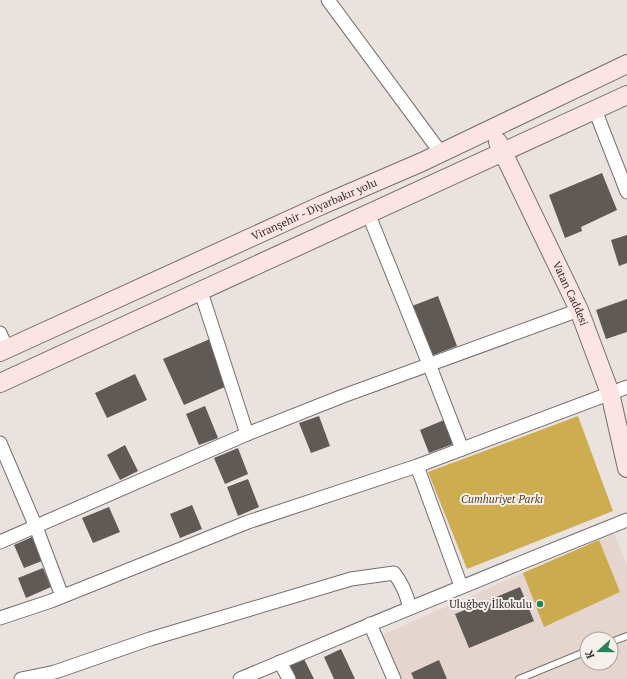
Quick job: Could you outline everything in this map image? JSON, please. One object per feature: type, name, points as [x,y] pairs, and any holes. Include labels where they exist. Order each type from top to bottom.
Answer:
[{"type":"main road","name":"Viranşehir - Diyarbakır yolu","points":[[2,344],[441,153],[627,64]]},
{"type":"main road","points":[[0,383],[201,292],[368,213],[503,153],[627,95]]},
{"type":"main road","name":"Vatan Caddesi","points":[[491,129],[579,310],[610,393],[627,468]]},
{"type":"street","points":[[328,0],[441,153]]},
{"type":"street","points":[[595,110],[627,192]]},
{"type":"street","points":[[368,213],[462,449]]},
{"type":"street","points":[[201,292],[247,434]]},
{"type":"street","points":[[0,542],[247,434],[343,396],[579,310]]},
{"type":"street","points":[[0,618],[62,596],[248,522],[417,466],[627,387]]},
{"type":"street","points":[[0,443],[36,527],[62,596]]},
{"type":"street","points":[[417,466],[461,586]]},
{"type":"street","points":[[240,679],[461,586],[627,520]]},
{"type":"street","points":[[21,679],[41,677],[150,639],[351,578],[394,573],[407,597],[410,608]]},
{"type":"street","points":[[370,624],[394,679]]},
{"type":"street","points":[[280,662],[289,679]]},
{"type":"lane","points":[[518,679],[579,655]]},
{"type":"shaded area","name":"Uluğbey İlkokulu","points":[[614,533],[627,565],[627,679],[402,679],[382,635]]},
{"type":"shaded area","points":[[599,540],[620,592],[544,627],[523,573]]},
{"type":"green space","name":"Cumhuriyet Parkı","points":[[578,416],[613,511],[467,569],[428,472]]},
{"type":"building","points":[[602,173],[617,210],[581,227],[582,231],[565,238],[549,195]]},
{"type":"building","points":[[627,235],[627,263],[619,266],[611,240]]},
{"type":"building","points":[[438,296],[457,346],[431,356],[412,306]]},
{"type":"building","points":[[627,299],[627,332],[606,339],[596,310]]},
{"type":"building","points":[[210,339],[227,386],[184,405],[163,359]]},
{"type":"building","points":[[135,374],[147,400],[107,418],[95,393]]},
{"type":"building","points":[[205,406],[218,438],[199,445],[186,414]]},
{"type":"building","points":[[319,416],[330,446],[311,453],[299,423]]},
{"type":"building","points":[[444,420],[453,444],[429,453],[420,430]]},
{"type":"building","points":[[125,445],[138,471],[120,480],[107,455]]},
{"type":"building","points":[[238,448],[248,474],[225,484],[214,458]]},
{"type":"building","points":[[248,479],[259,507],[238,516],[227,487]]},
{"type":"building","points":[[192,505],[202,529],[180,538],[170,514]]},
{"type":"building","points":[[109,507],[120,532],[93,543],[82,518]]},
{"type":"building","points":[[32,537],[42,561],[24,568],[14,545]]},
{"type":"building","points":[[43,568],[51,587],[26,598],[18,578]]},
{"type":"building","points":[[520,587],[534,621],[469,648],[455,614]]},
{"type":"building","points":[[341,649],[355,679],[334,679],[324,657]]},
{"type":"building","points":[[303,657],[314,679],[296,679],[289,664]]},
{"type":"building","points":[[439,660],[447,679],[414,679],[411,673]]},
{"type":"place","name":"Uluğbey İlkokulu","points":[[540,604]]}]
